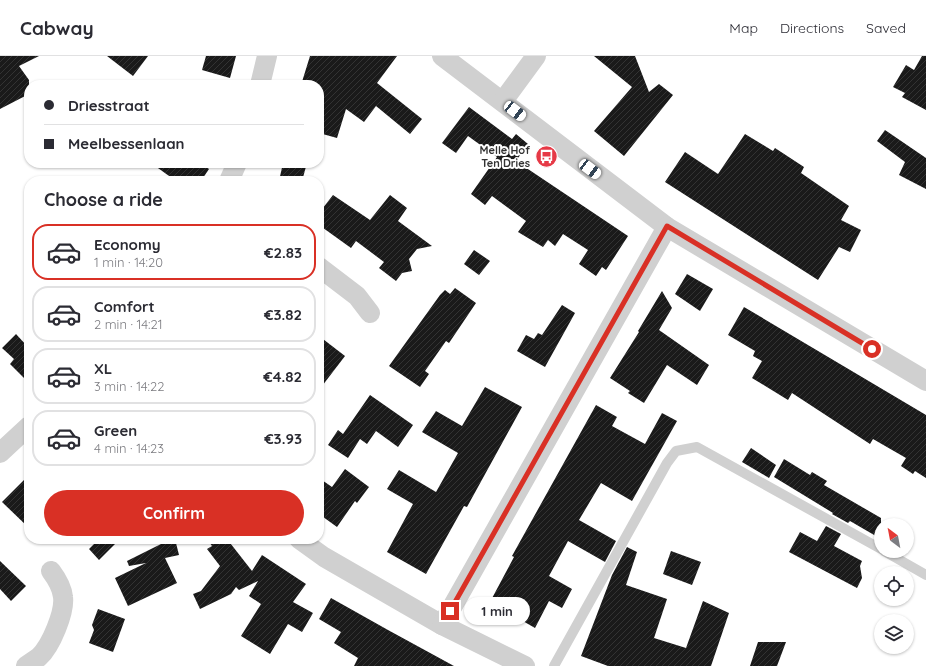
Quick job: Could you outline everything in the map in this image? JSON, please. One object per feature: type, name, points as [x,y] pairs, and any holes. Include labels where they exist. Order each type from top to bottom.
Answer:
[{"type":"street","points":[[261,80],[267,56]]},
{"type":"street","points":[[442,56],[667,226],[926,381]]},
{"type":"street","points":[[503,101],[536,56]]},
{"type":"street","points":[[442,625],[667,226]]},
{"type":"street","points":[[324,271],[357,296],[370,313]]},
{"type":"street","points":[[0,453],[24,431]]},
{"type":"street","points":[[306,544],[324,557],[442,625],[525,666]]},
{"type":"street","points":[[26,666],[40,656],[54,635],[61,616],[63,597],[58,581],[51,572]]},
{"type":"lane","points":[[554,666],[667,464],[676,451],[697,447],[874,546]]},
{"type":"lane","points":[[896,558],[926,575]]},
{"type":"building","points":[[0,56],[39,56],[19,66],[29,80],[24,80],[24,97],[0,109]]},
{"type":"building","points":[[107,56],[148,56],[133,76]]},
{"type":"building","points":[[206,56],[236,56],[230,78],[202,70]]},
{"type":"building","points":[[310,56],[397,56],[377,83],[422,119],[410,134],[376,106],[364,122],[346,109],[337,138],[324,134],[324,80],[303,80]]},
{"type":"building","points":[[594,56],[635,56],[649,92],[659,84],[673,95],[624,156],[594,131],[632,87]]},
{"type":"building","points":[[922,56],[926,56],[926,110],[902,97],[905,93],[893,87],[906,65],[914,70]]},
{"type":"building","points":[[469,107],[512,139],[516,134],[528,144],[516,161],[628,236],[606,270],[602,267],[596,276],[579,264],[588,250],[563,234],[555,246],[548,240],[543,247],[518,232],[526,221],[492,196],[485,205],[471,194],[497,157],[468,136],[456,153],[442,143]]},
{"type":"building","points":[[885,130],[926,158],[926,189],[899,175],[905,162],[877,141]]},
{"type":"building","points":[[745,134],[773,151],[775,148],[804,167],[801,173],[849,206],[841,220],[861,230],[850,252],[839,247],[818,280],[665,182],[685,152],[718,174]]},
{"type":"building","points":[[158,168],[209,169],[204,176],[169,176]]},
{"type":"building","points":[[282,168],[306,168],[303,176],[280,176]]},
{"type":"building","points":[[333,195],[370,220],[390,195],[407,208],[398,221],[432,246],[417,249],[409,259],[412,271],[402,273],[396,281],[379,268],[384,262],[356,241],[351,248],[324,229],[324,207]]},
{"type":"building","points":[[474,250],[490,261],[479,275],[464,264]]},
{"type":"building","points":[[687,274],[713,289],[700,311],[675,294]]},
{"type":"building","points":[[455,288],[476,303],[449,343],[446,341],[425,371],[429,374],[420,387],[389,366],[440,295],[445,290],[450,294]]},
{"type":"building","points":[[662,291],[672,308],[659,330],[709,365],[697,385],[667,365],[644,403],[628,393],[630,391],[610,378],[639,332],[638,331]]},
{"type":"building","points":[[562,305],[575,313],[545,367],[517,351],[526,335],[534,339],[538,333],[542,335]]},
{"type":"building","points":[[744,307],[926,415],[926,478],[915,471],[913,474],[901,466],[906,458],[873,439],[870,444],[792,393],[788,400],[752,378],[762,361],[753,356],[755,351],[728,335]]},
{"type":"building","points":[[16,334],[24,343],[24,378],[10,364],[14,359],[2,348]]},
{"type":"building","points":[[324,340],[345,356],[324,383]]},
{"type":"building","points":[[485,387],[522,407],[467,507],[464,506],[426,574],[387,552],[413,504],[387,489],[399,470],[436,492],[458,453],[422,432],[436,411],[462,426]]},
{"type":"building","points":[[370,395],[413,425],[398,447],[376,431],[367,444],[360,439],[348,458],[328,445],[338,430],[343,434]]},
{"type":"building","points":[[596,405],[617,417],[612,426],[645,444],[662,413],[677,421],[632,501],[601,483],[579,520],[616,541],[605,562],[568,541],[549,576],[572,589],[562,608],[549,601],[535,628],[490,602],[514,557],[512,556]]},
{"type":"building","points":[[751,448],[776,465],[769,478],[742,462]]},
{"type":"building","points":[[784,459],[810,475],[812,472],[827,481],[824,485],[881,518],[874,518],[874,535],[850,521],[848,523],[832,514],[833,513],[774,477]]},
{"type":"building","points":[[345,469],[369,487],[357,503],[355,501],[337,527],[324,518],[324,481],[332,487]]},
{"type":"building","points":[[24,480],[24,523],[2,502]]},
{"type":"building","points":[[826,526],[841,534],[834,546],[862,561],[860,566],[862,578],[857,588],[789,552],[800,532],[817,541]]},
{"type":"building","points":[[94,544],[115,544],[99,560],[89,549]]},
{"type":"building","points":[[161,544],[176,544],[179,555],[165,558],[177,583],[128,606],[115,578],[146,563],[129,566],[127,561]]},
{"type":"building","points":[[211,544],[231,544],[252,571],[262,555],[306,584],[293,602],[313,613],[302,632],[288,624],[270,654],[241,636],[261,604],[249,596],[258,581],[239,590],[236,587],[231,594],[200,609],[193,594],[201,591],[220,566],[207,549],[212,546]]},
{"type":"building","points":[[627,547],[637,552],[626,585],[667,599],[654,638],[686,648],[703,601],[729,613],[711,666],[608,666],[581,656],[612,575]]},
{"type":"building","points":[[671,551],[701,562],[692,585],[663,574]]},
{"type":"building","points":[[0,561],[26,586],[11,601],[0,589]]},
{"type":"building","points":[[331,598],[454,666],[354,666],[358,658],[334,643],[341,632],[319,619]]},
{"type":"building","points":[[98,609],[125,619],[113,652],[89,643],[94,630],[92,625]]},
{"type":"building","points":[[758,642],[786,642],[777,666],[750,666]]},
{"type":"place","name":"Melle Hof Ten Dries","points":[[546,156]]},
{"type":"route","points":[[450,611],[667,226],[872,349]]}]
